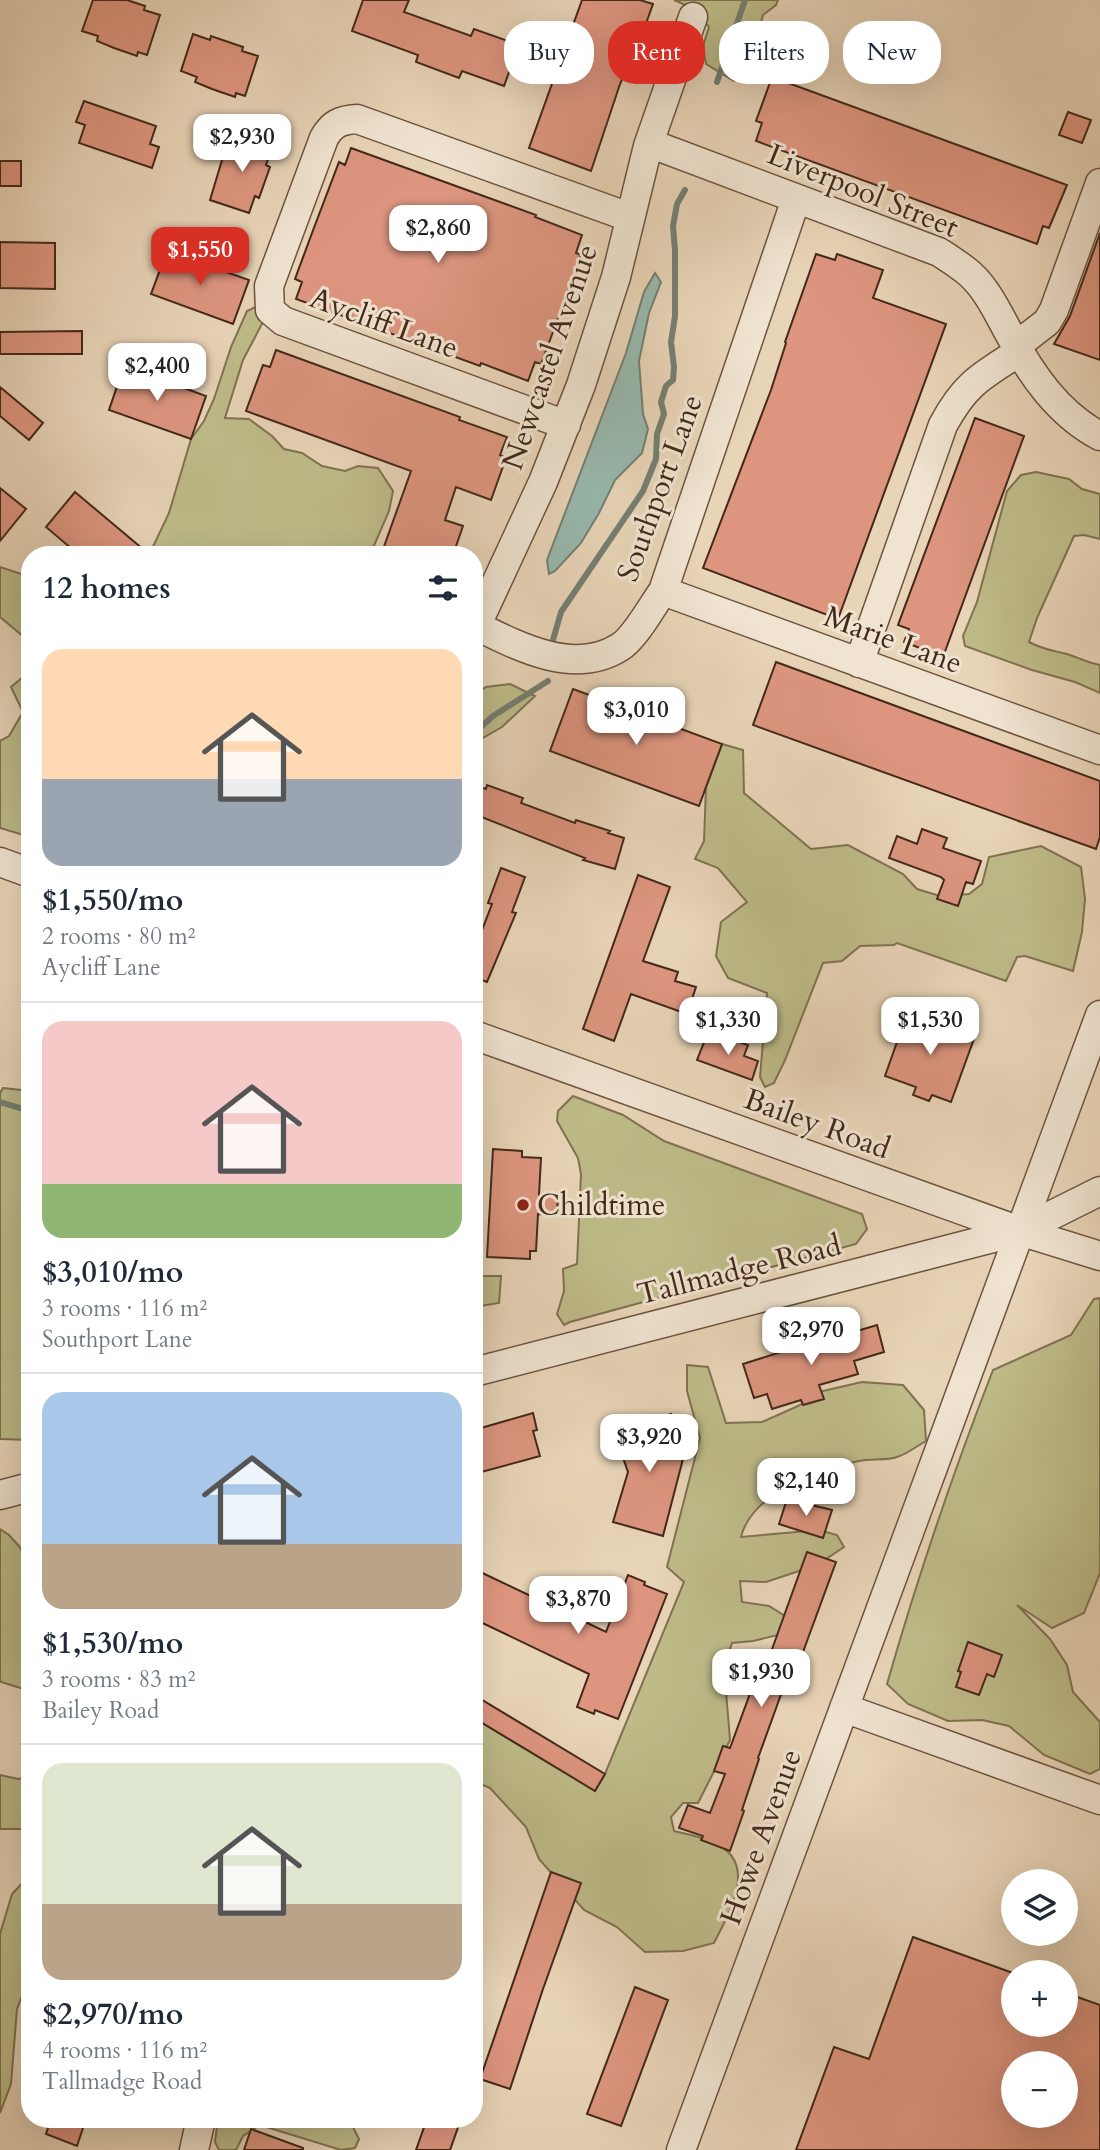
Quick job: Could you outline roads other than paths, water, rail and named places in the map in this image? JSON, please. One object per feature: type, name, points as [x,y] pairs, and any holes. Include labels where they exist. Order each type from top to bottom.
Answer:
[{"type":"street","name":"Newcastel Avenue","points":[[483,613],[532,507],[566,425],[602,326],[649,143],[693,17]]},
{"type":"street","name":"Aycliff Lane","points":[[566,425],[283,321],[270,310],[269,286],[324,138],[330,128],[342,120],[357,119],[629,217]]},
{"type":"street","name":"Liverpool Street","points":[[649,143],[939,252],[972,275],[995,307],[1036,378],[1056,403],[1083,427],[1100,436]]},
{"type":"street","points":[[859,663],[943,425],[956,401],[970,386],[1018,349],[1047,322],[1055,310],[1100,183]]},
{"type":"street","name":"Southport Lane","points":[[483,631],[522,648],[550,655],[592,659],[622,646],[663,592],[796,199]]},
{"type":"street","name":"Marie Lane","points":[[663,592],[1100,750]]},
{"type":"street","points":[[0,862],[21,870]]},
{"type":"street","name":"Howe Avenue","points":[[681,2150],[1100,1015]]},
{"type":"street","name":"Bailey Road","points":[[483,1038],[1020,1231],[1100,1256]]},
{"type":"street","name":"Tallmadge Road","points":[[483,1370],[1020,1231],[1100,1191]]},
{"type":"street","points":[[0,1495],[21,1489]]},
{"type":"street","points":[[844,1708],[1100,1800]]},
{"type":"street","points":[[194,2150],[199,2128]]},
{"type":"water","points":[[655,273],[661,282],[649,313],[639,361],[643,414],[648,429],[642,453],[615,480],[581,543],[549,574],[547,560],[626,353],[644,292]]},
{"type":"waterway","points":[[717,82],[745,0]]},
{"type":"waterway","points":[[553,640],[561,612],[643,491],[656,459],[657,434],[664,414],[661,402],[666,386],[673,380],[673,226],[677,204],[685,190]]},
{"type":"waterway","points":[[483,725],[548,681]]},
{"type":"waterway","points":[[0,1102],[21,1108]]},
{"type":"place","name":"Childtime","points":[[523,1205]]}]
